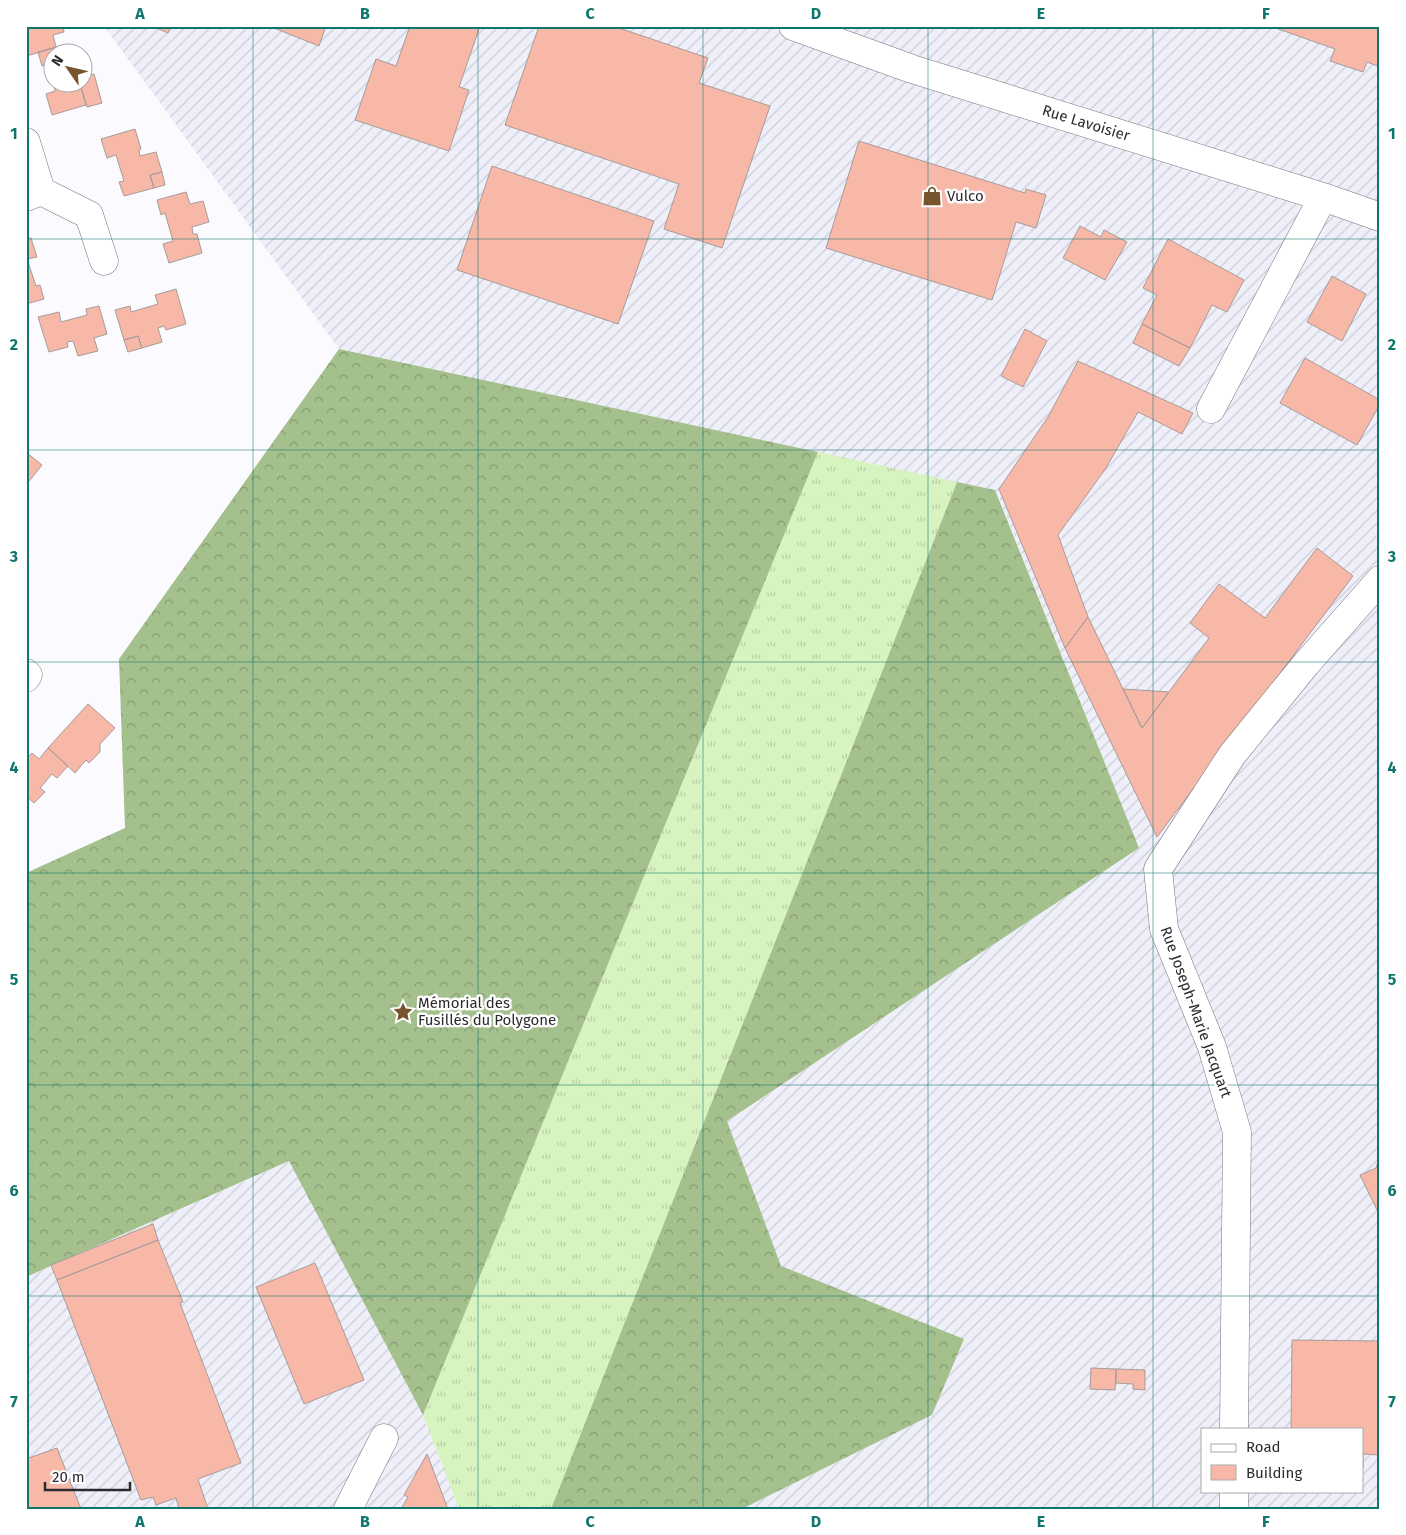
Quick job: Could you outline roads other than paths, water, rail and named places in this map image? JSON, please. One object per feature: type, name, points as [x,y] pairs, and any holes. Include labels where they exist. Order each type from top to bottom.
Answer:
[{"type":"street","name":"Rue Lavoisier","points":[[793,26],[921,72],[1323,197],[1380,217]]},
{"type":"street","points":[[26,142],[34,194],[89,215],[104,261]]},
{"type":"street","points":[[1211,409],[1323,197]]},
{"type":"street","name":"Rue Joseph-Marie Jacquart","points":[[1234,1428],[1237,1132],[1212,1047],[1164,929],[1158,869],[1232,755],[1306,664],[1380,580]]},
{"type":"street","points":[[26,673],[28,675],[26,678]]},
{"type":"street","points":[[348,1509],[384,1438]]},
{"type":"street","points":[[1234,1492],[1234,1509]]},
{"type":"place","name":"Vulco","points":[[932,196]]},
{"type":"place","name":"Mémorial des Fusillés du Polygone","points":[[403,1012]]}]
